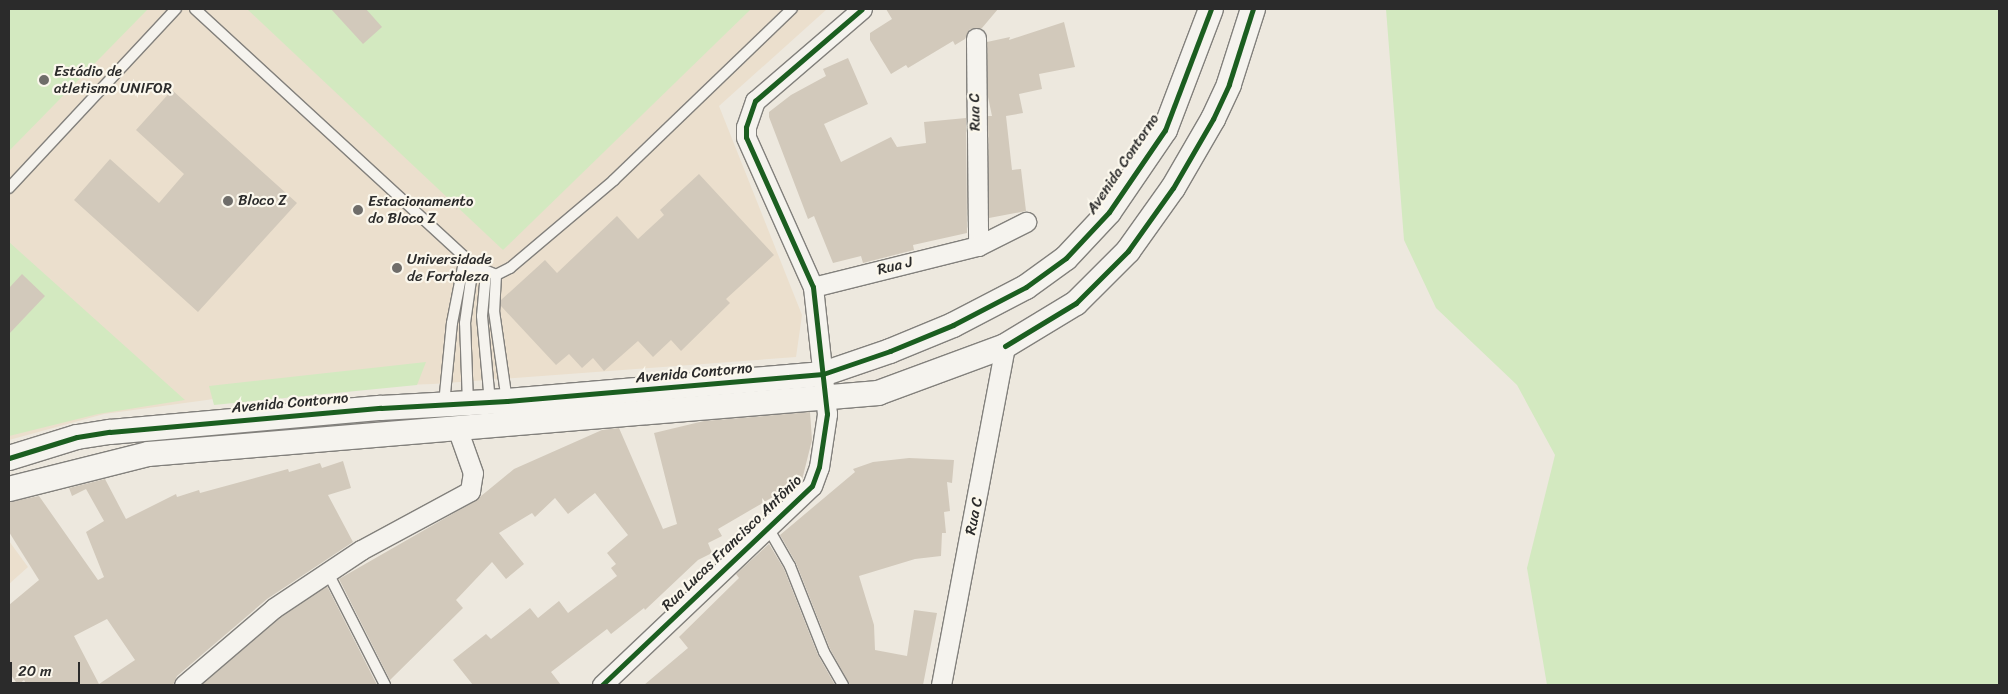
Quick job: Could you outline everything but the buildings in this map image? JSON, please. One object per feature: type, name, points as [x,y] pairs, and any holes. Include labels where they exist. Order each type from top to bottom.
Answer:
[{"type":"street","name":"Rua Lucas Francisco Antônio","points":[[602,685],[767,526],[812,486],[819,467],[827,414],[813,287],[746,138],[746,127],[755,101],[862,9]]},
{"type":"street","name":"Avenida Contorno","points":[[9,458],[77,437],[110,432],[381,408],[488,402],[823,374],[953,326],[1026,287],[1066,258],[1110,212],[1164,130],[1211,9]]},
{"type":"street","points":[[9,489],[148,454],[825,399],[878,392],[1005,346],[1076,303],[1128,251],[1173,188],[1213,119],[1229,84],[1253,9]]},
{"type":"street","name":"Rua C","points":[[976,38],[978,246]]},
{"type":"street","name":"Rua J","points":[[813,287],[978,246],[1026,222]]},
{"type":"street","name":"Rua C","points":[[941,685],[1005,346]]},
{"type":"street","points":[[184,685],[274,608],[404,525],[470,491],[473,473],[457,428]]},
{"type":"lane","points":[[9,188],[176,9]]},
{"type":"lane","points":[[195,9],[464,257],[473,265],[491,274],[510,268],[614,180],[792,9]]},
{"type":"lane","points":[[444,405],[452,323],[464,257]]},
{"type":"lane","points":[[473,265],[465,323],[488,402]]},
{"type":"lane","points":[[488,402],[494,311],[491,274]]},
{"type":"lane","points":[[488,402],[482,316],[491,274]]},
{"type":"lane","points":[[767,526],[790,566],[824,652],[843,685]]},
{"type":"lane","points":[[328,573],[385,685]]},
{"type":"shaded area","name":"Universidade de Fortaleza","points":[[9,9],[827,9],[719,106],[802,315],[796,357],[433,384],[288,389],[104,414],[9,440]]},
{"type":"shaded area","points":[[9,541],[28,567],[9,584]]},
{"type":"green space","name":"Estádio de atletismo UNIFOR","points":[[9,9],[148,9],[9,151]]},
{"type":"green space","points":[[247,9],[751,9],[503,250]]},
{"type":"green space","points":[[1386,9],[1999,9],[1999,685],[1547,685],[1527,568],[1555,455],[1517,385],[1436,308],[1404,240]]},
{"type":"green space","points":[[9,242],[185,400],[98,414],[9,436]]},
{"type":"green space","points":[[426,362],[417,385],[214,405],[209,386]]},
{"type":"cycle path","points":[[602,685],[812,486],[819,467],[827,414],[813,287],[746,137],[746,127],[755,101],[862,9]]},
{"type":"cycle path","points":[[9,458],[77,437],[110,432],[381,408],[507,401],[823,374],[890,351],[953,325],[1026,287],[1066,258],[1109,212],[1165,130],[1211,9]]},
{"type":"cycle path","points":[[1005,346],[1076,303],[1128,251],[1173,188],[1213,119],[1229,84],[1253,9]]},
{"type":"place","name":"Estádio de atletismo UNIFOR","points":[[44,80]]},
{"type":"place","name":"Bloco Z","points":[[228,201]]},
{"type":"place","name":"Estacionamento do Bloco Z","points":[[358,210]]},
{"type":"place","name":"Universidade de Fortaleza","points":[[397,268]]}]
